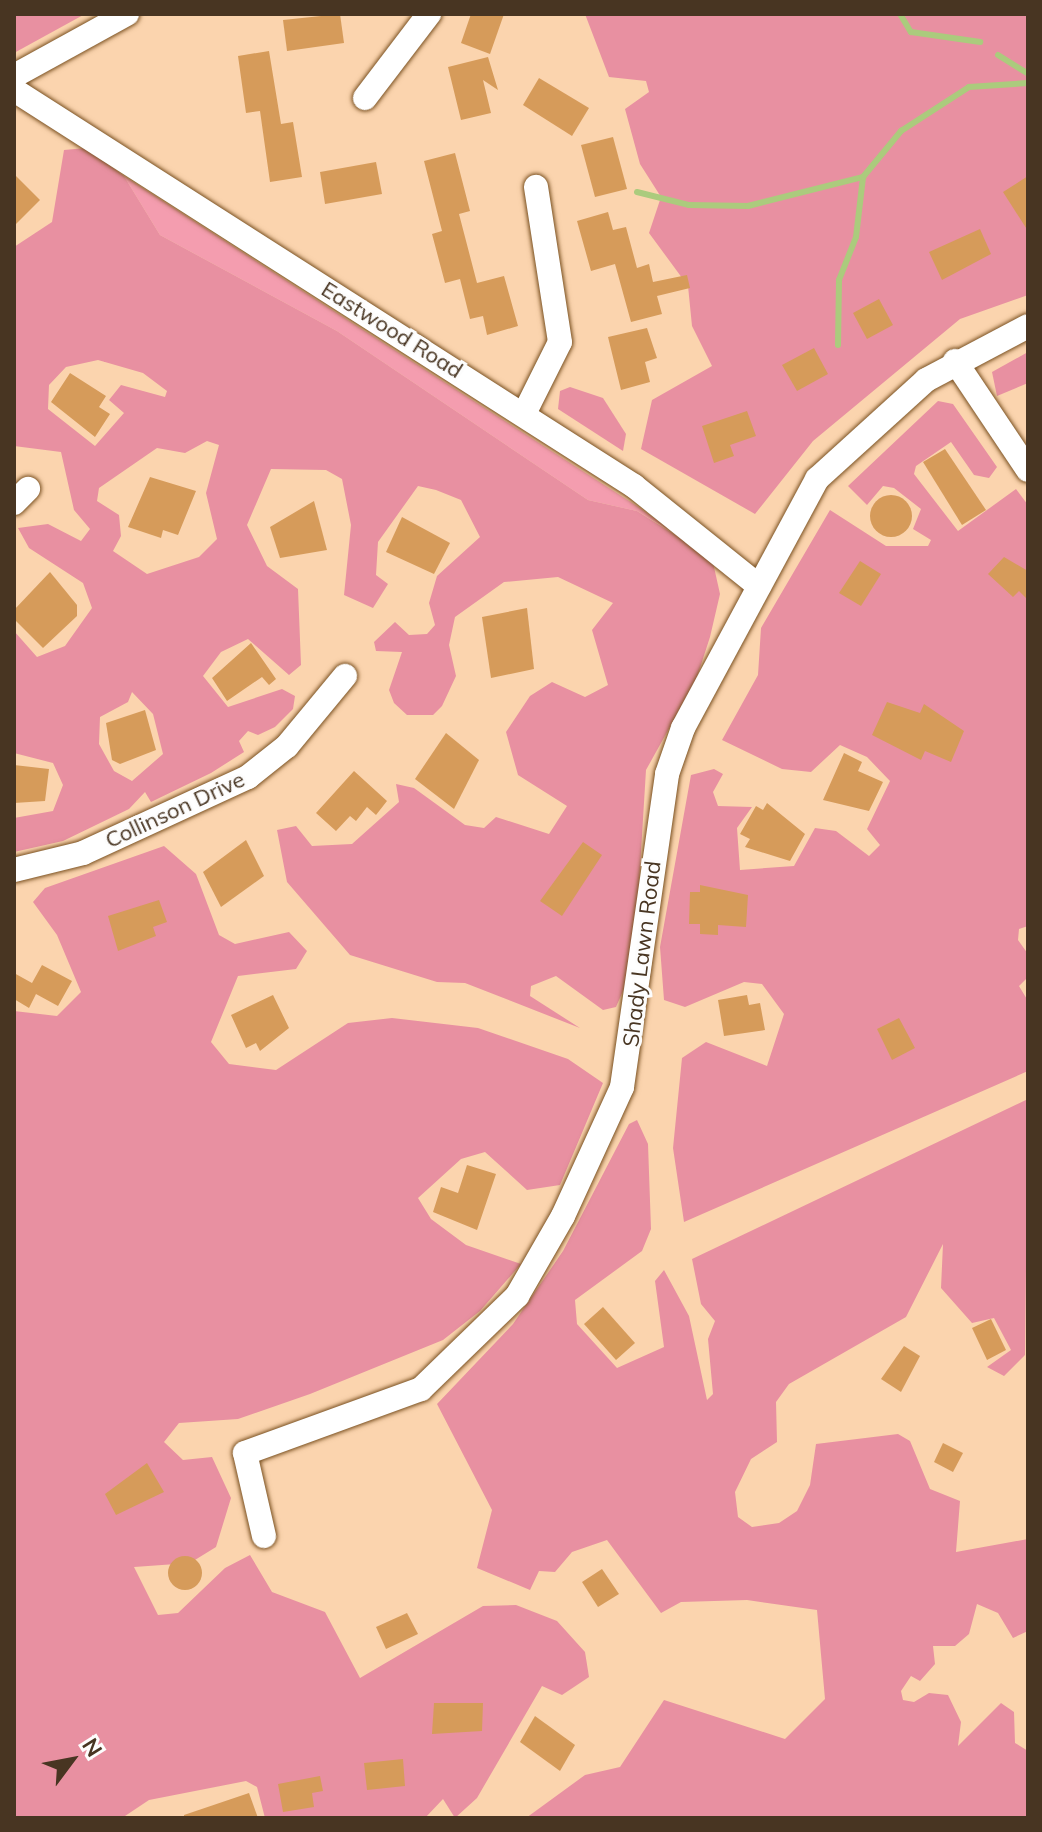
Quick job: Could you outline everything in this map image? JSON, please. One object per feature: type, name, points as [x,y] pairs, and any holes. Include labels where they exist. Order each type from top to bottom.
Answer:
[{"type":"street","points":[[14,76],[127,14]]},
{"type":"street","points":[[365,98],[429,14]]},
{"type":"street","name":"Eastwood Road","points":[[14,90],[524,414],[714,544],[759,586]]},
{"type":"street","points":[[524,414],[560,342],[536,187]]},
{"type":"street","name":"Shady Lawn Road","points":[[264,1536],[245,1453],[418,1391],[517,1296],[563,1216],[622,1087],[667,774],[683,728],[817,479],[899,400],[955,361],[1028,326]]},
{"type":"street","points":[[955,361],[1028,470]]},
{"type":"street","name":"Collinson Drive","points":[[14,870],[83,853],[248,777],[287,746],[345,676]]},
{"type":"shaded area","points":[[14,14],[85,14],[14,53]]},
{"type":"shaded area","points":[[585,14],[1028,14],[1028,295],[960,319],[813,441],[755,514],[641,449],[652,400],[712,366],[692,326],[688,286],[649,233],[661,197],[640,164],[625,109],[649,92],[646,81],[609,77]]},
{"type":"shaded area","points":[[86,148],[124,176],[160,235],[337,331],[588,500],[637,511],[712,558],[720,594],[710,637],[696,680],[646,770],[634,966],[616,1007],[603,1010],[556,976],[531,986],[530,996],[580,1028],[465,983],[437,982],[350,955],[287,882],[277,830],[296,826],[312,846],[352,844],[399,802],[396,784],[414,788],[465,825],[484,828],[496,817],[549,834],[567,806],[518,775],[506,732],[530,696],[552,682],[585,697],[608,685],[592,630],[613,603],[558,577],[504,582],[455,617],[449,645],[456,676],[442,706],[433,715],[407,715],[394,703],[389,690],[402,652],[376,651],[374,642],[395,622],[409,635],[427,634],[435,625],[429,603],[437,576],[480,537],[461,500],[436,490],[418,486],[378,542],[376,575],[388,584],[373,608],[344,595],[351,525],[342,479],[326,470],[271,469],[247,525],[267,566],[298,589],[301,665],[289,675],[248,639],[221,652],[203,676],[228,707],[282,689],[295,696],[293,709],[275,727],[258,735],[248,731],[239,741],[244,752],[211,773],[151,802],[145,792],[129,809],[63,841],[14,852],[14,818],[53,811],[63,785],[53,763],[14,753],[14,631],[37,657],[65,646],[92,608],[83,583],[29,548],[18,528],[48,524],[81,541],[90,529],[74,510],[61,452],[14,446],[14,247],[52,222],[64,150]],"holes":[[[98,360],[143,373],[167,391],[165,397],[121,385],[109,400],[124,413],[95,446],[48,409],[49,385],[66,367]],[[207,441],[219,445],[206,493],[217,539],[199,557],[147,574],[113,551],[121,536],[119,515],[97,501],[99,488],[157,448],[185,453]],[[132,692],[153,714],[163,754],[132,781],[114,771],[99,744],[100,717],[128,702]]]},
{"type":"shaded area","points":[[124,176],[682,538],[637,511],[588,500],[337,331],[160,235]]},
{"type":"shaded area","points":[[1028,352],[1028,383],[997,396],[992,372]]},
{"type":"shaded area","points":[[570,387],[603,398],[626,434],[623,451],[558,409],[560,391]]},
{"type":"shaded area","points":[[938,401],[953,404],[997,467],[989,478],[974,475],[951,442],[916,466],[914,474],[958,531],[1016,489],[1028,505],[1028,926],[1019,929],[1018,940],[1028,954],[1028,977],[1019,986],[1028,1001],[1028,1071],[684,1222],[673,1148],[682,1058],[706,1042],[767,1066],[784,1014],[762,984],[744,982],[685,1007],[664,1000],[660,947],[691,775],[714,769],[723,774],[713,792],[718,806],[752,807],[737,828],[740,870],[794,866],[815,828],[836,831],[869,856],[880,845],[867,829],[890,781],[867,757],[840,745],[811,772],[782,769],[722,740],[758,675],[761,628],[830,510],[886,546],[928,546],[931,540],[913,529],[921,509],[894,488],[883,486],[867,505],[848,486]]},
{"type":"shaded area","points":[[164,846],[196,874],[219,935],[235,944],[289,932],[307,951],[296,969],[238,976],[211,1042],[229,1064],[276,1070],[348,1023],[392,1018],[478,1028],[568,1059],[603,1083],[560,1185],[527,1190],[485,1152],[461,1159],[418,1198],[431,1219],[466,1245],[521,1264],[480,1311],[443,1340],[310,1394],[238,1419],[179,1423],[164,1442],[183,1460],[212,1457],[231,1498],[216,1547],[190,1563],[134,1567],[158,1615],[178,1613],[225,1568],[250,1555],[272,1592],[325,1612],[360,1678],[483,1606],[516,1605],[557,1621],[585,1652],[589,1677],[562,1695],[542,1686],[477,1798],[455,1818],[443,1799],[425,1818],[265,1818],[257,1787],[246,1781],[149,1800],[122,1818],[14,1818],[14,1011],[57,1016],[81,992],[57,935],[33,902],[45,888]]},
{"type":"shaded area","points":[[1028,1099],[1025,1355],[1004,1376],[987,1367],[1011,1350],[994,1318],[972,1323],[941,1288],[943,1244],[906,1317],[789,1384],[776,1402],[777,1442],[751,1459],[735,1492],[738,1517],[752,1527],[779,1523],[797,1511],[810,1485],[816,1444],[898,1434],[910,1441],[930,1489],[960,1501],[956,1552],[1028,1539],[1028,1631],[1013,1638],[998,1613],[977,1604],[969,1634],[955,1646],[933,1646],[935,1664],[920,1681],[911,1676],[901,1691],[903,1700],[914,1702],[929,1693],[948,1695],[961,1722],[958,1746],[1001,1703],[1014,1712],[1015,1743],[1028,1751],[1028,1818],[526,1818],[585,1775],[620,1767],[664,1700],[785,1739],[825,1699],[817,1610],[747,1600],[681,1602],[661,1613],[607,1540],[572,1552],[555,1572],[539,1571],[530,1590],[477,1568],[492,1510],[437,1404],[513,1324],[563,1251],[629,1124],[637,1120],[648,1144],[651,1229],[642,1251],[575,1300],[577,1324],[617,1368],[664,1347],[655,1281],[664,1270],[689,1316],[707,1400],[713,1394],[708,1339],[715,1321],[701,1304],[692,1259]]},
{"type":"building","points":[[340,14],[344,43],[287,51],[283,20]]},
{"type":"building","points":[[471,14],[504,14],[490,54],[461,43]]},
{"type":"building","points":[[269,51],[281,124],[293,122],[302,177],[270,182],[260,111],[246,113],[238,56]]},
{"type":"building","points":[[488,57],[498,90],[483,80],[491,113],[461,120],[448,67]]},
{"type":"building","points":[[539,78],[589,108],[572,136],[523,105]]},
{"type":"building","points":[[613,137],[627,189],[595,197],[581,145]]},
{"type":"building","points":[[455,153],[470,211],[459,214],[477,283],[504,276],[518,326],[487,335],[483,316],[470,319],[460,279],[445,283],[432,234],[442,231],[424,161]]},
{"type":"building","points":[[376,162],[382,194],[325,204],[320,172]]},
{"type":"building","points":[[14,174],[40,200],[14,226]]},
{"type":"building","points":[[1028,176],[1028,231],[1003,192]]},
{"type":"building","points":[[608,212],[613,230],[626,227],[637,268],[649,264],[653,282],[687,275],[690,288],[657,296],[662,314],[631,322],[615,264],[591,271],[577,221]]},
{"type":"building","points":[[980,229],[991,254],[942,280],[929,252]]},
{"type":"building","points":[[879,299],[893,325],[867,339],[853,313]]},
{"type":"building","points":[[647,328],[657,358],[645,362],[650,382],[621,390],[608,337]]},
{"type":"building","points":[[814,348],[828,374],[797,391],[782,365]]},
{"type":"building","points":[[70,373],[106,396],[99,407],[110,414],[95,437],[51,402]]},
{"type":"building","points":[[747,411],[756,436],[730,445],[734,456],[714,463],[702,426]]},
{"type":"building","points":[[945,449],[986,510],[962,525],[923,462]]},
{"type":"building","points":[[150,477],[196,491],[178,535],[163,530],[161,538],[128,527]]},
{"type":"building","points":[[891,495],[906,501],[912,516],[906,531],[891,537],[876,531],[870,516],[876,501]]},
{"type":"building","points":[[314,501],[327,550],[280,558],[270,527]]},
{"type":"building","points":[[402,517],[450,543],[434,574],[386,552]]},
{"type":"building","points":[[1004,557],[1028,571],[1028,600],[1019,591],[1013,597],[988,574]]},
{"type":"building","points":[[860,561],[881,574],[861,606],[839,593]]},
{"type":"building","points":[[50,572],[77,605],[77,616],[43,648],[14,619],[14,610]]},
{"type":"building","points":[[527,608],[534,669],[491,678],[482,617]]},
{"type":"building","points":[[251,643],[276,679],[269,685],[262,677],[227,701],[212,678]]},
{"type":"building","points":[[887,702],[920,713],[924,704],[964,731],[951,762],[925,751],[921,760],[872,735]]},
{"type":"building","points":[[145,710],[156,750],[120,764],[112,760],[106,723]]},
{"type":"building","points":[[446,733],[479,760],[454,809],[415,779]]},
{"type":"building","points":[[844,753],[862,762],[858,771],[883,782],[869,811],[823,800]]},
{"type":"building","points":[[14,765],[49,769],[45,801],[14,803]]},
{"type":"building","points":[[354,771],[387,801],[376,815],[367,807],[356,821],[350,816],[336,831],[316,813]]},
{"type":"building","points":[[767,803],[805,834],[790,861],[745,847],[750,839],[740,834],[756,806],[763,810]]},
{"type":"building","points":[[246,840],[264,876],[221,907],[203,872]]},
{"type":"building","points":[[583,842],[602,855],[562,916],[540,901]]},
{"type":"building","points":[[700,885],[748,895],[746,927],[718,925],[718,935],[700,934],[700,924],[689,924],[690,892],[700,892]]},
{"type":"building","points":[[159,900],[167,922],[153,927],[156,936],[118,951],[108,916]]},
{"type":"building","points":[[42,965],[72,981],[58,1006],[36,994],[29,1008],[14,999],[14,973],[32,983]]},
{"type":"building","points":[[273,995],[289,1028],[260,1051],[256,1043],[246,1048],[231,1015]]},
{"type":"building","points":[[747,995],[749,1005],[760,1003],[765,1030],[724,1036],[718,1000]]},
{"type":"building","points":[[899,1018],[915,1048],[892,1060],[877,1029]]},
{"type":"building","points":[[467,1165],[496,1174],[477,1230],[433,1212],[441,1187],[458,1193]]},
{"type":"building","points":[[603,1307],[635,1343],[616,1360],[584,1324]]},
{"type":"building","points":[[991,1319],[1006,1350],[987,1360],[972,1328]]},
{"type":"building","points":[[904,1346],[920,1356],[901,1392],[881,1379]]},
{"type":"building","points":[[943,1443],[963,1453],[953,1472],[934,1462]]},
{"type":"building","points":[[147,1463],[164,1492],[116,1515],[105,1494]]},
{"type":"building","points":[[185,1556],[197,1561],[202,1573],[197,1585],[185,1590],[173,1585],[168,1573],[173,1561]]},
{"type":"building","points":[[602,1569],[619,1594],[598,1607],[582,1582]]},
{"type":"building","points":[[407,1613],[418,1634],[386,1649],[376,1627]]},
{"type":"building","points":[[434,1703],[483,1703],[482,1731],[432,1734]]},
{"type":"building","points":[[535,1716],[575,1745],[560,1771],[520,1742]]},
{"type":"building","points":[[403,1759],[405,1786],[367,1790],[364,1763]]},
{"type":"building","points":[[320,1776],[323,1791],[312,1793],[314,1807],[283,1812],[278,1784]]},
{"type":"building","points":[[249,1793],[258,1818],[184,1818],[184,1815]]},
{"type":"waterway","points":[[900,14],[911,32],[980,42]]},
{"type":"waterway","points":[[998,55],[1028,74]]},
{"type":"waterway","points":[[838,345],[839,280],[856,237],[863,177],[901,131],[969,87],[1028,83]]},
{"type":"waterway","points":[[637,192],[689,205],[748,206],[863,177]]}]
